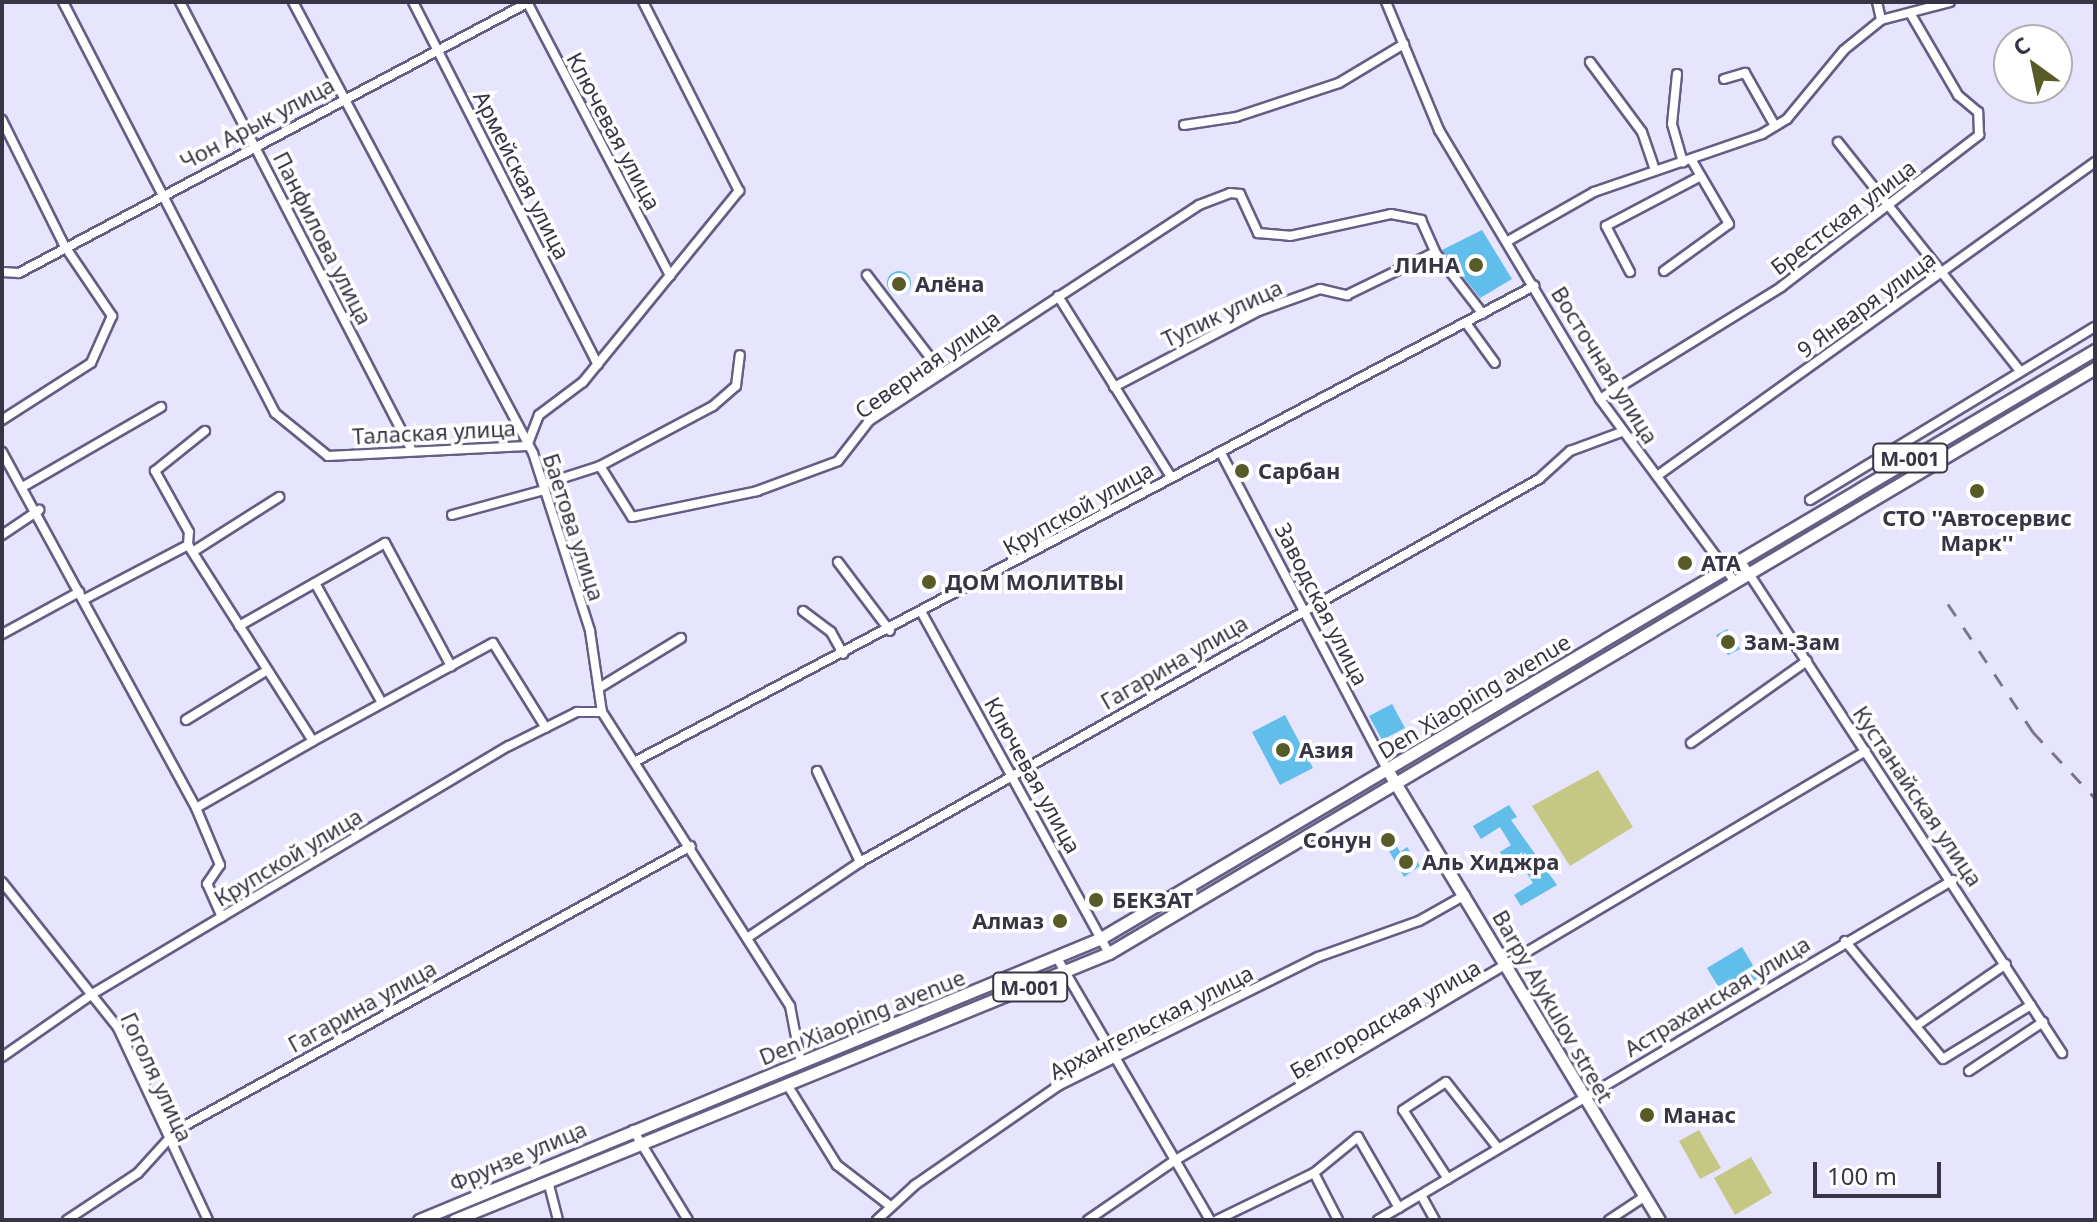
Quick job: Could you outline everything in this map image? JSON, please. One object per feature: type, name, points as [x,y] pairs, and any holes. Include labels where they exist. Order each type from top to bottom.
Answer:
[{"type":"main road","name":"Den Xiaoping avenue","points":[[633,1130],[1101,938],[2095,350]]},
{"type":"main road","name":"Den Xiaoping avenue","points":[[640,1143],[788,1086],[1109,953],[2095,368]]},
{"type":"main road","name":"Barpy Alykulov street","points":[[1388,771],[1659,1220]]},
{"type":"main road","name":"Фрунзе улица","points":[[419,1220],[633,1130]]},
{"type":"main road","name":"Фрунзе улица","points":[[454,1220],[640,1143]]},
{"type":"street","name":"Талаская улица","points":[[63,2],[166,192],[275,413],[328,456],[411,449],[527,446],[539,415],[598,365],[739,191],[643,2]]},
{"type":"street","name":"Панфилова улица","points":[[180,2],[411,449]]},
{"type":"street","name":"Баетова улица","points":[[293,2],[527,446],[544,487],[590,631],[602,712],[638,760],[750,936],[790,1006],[801,1063]]},
{"type":"street","name":"Армейская улица","points":[[413,2],[598,365]]},
{"type":"street","name":"Чон Арык улица","points":[[2,272],[19,273],[64,245],[528,2]]},
{"type":"street","name":"Ключевая улица","points":[[528,2],[670,276]]},
{"type":"street","points":[[1386,2],[1439,130],[1508,241],[1594,192],[1775,126],[1881,20],[1950,2]]},
{"type":"street","points":[[1877,2],[1881,20]]},
{"type":"street","name":"Брестская улица","points":[[1600,399],[1781,287],[1979,135],[1983,122],[1958,95],[1910,13]]},
{"type":"street","points":[[1184,125],[1339,83],[1404,44]]},
{"type":"street","points":[[1590,62],[1642,132],[1655,170]]},
{"type":"street","points":[[1724,79],[1745,73],[1775,126]]},
{"type":"street","points":[[1664,271],[1729,224],[1701,176],[1687,160],[1672,124],[1677,74]]},
{"type":"street","points":[[2,120],[64,245],[112,316],[91,363],[2,420]]},
{"type":"street","points":[[1838,142],[2020,371]]},
{"type":"street","name":"9 Января улица","points":[[1657,476],[2095,162]]},
{"type":"street","points":[[1630,272],[1606,226],[1701,176]]},
{"type":"street","name":"Северная улица","points":[[600,466],[632,517],[757,491],[838,461],[869,421],[1199,205],[1240,194],[1258,233],[1290,236],[1391,214],[1421,220],[1435,252]]},
{"type":"street","name":"Восточная улица","points":[[1508,241],[1600,399],[1734,581]]},
{"type":"street","points":[[1435,252],[1483,314]]},
{"type":"street","name":"Тупик улица","points":[[1114,387],[1259,311],[1320,289],[1347,295],[1435,252]]},
{"type":"street","points":[[867,275],[942,373]]},
{"type":"street","name":"Крупской улица","points":[[638,760],[923,615],[1171,477],[1222,455],[1534,286]]},
{"type":"street","points":[[1058,296],[1171,477]]},
{"type":"street","points":[[1466,323],[1495,363]]},
{"type":"street","points":[[1810,500],[2094,329]]},
{"type":"street","points":[[452,515],[600,466],[713,406],[736,386],[740,355]]},
{"type":"street","points":[[26,485],[161,407]]},
{"type":"street","points":[[205,431],[155,471],[189,532],[191,548],[313,741]]},
{"type":"street","name":"Гагарина улица","points":[[750,936],[860,862],[1539,479],[1570,451],[1622,432]]},
{"type":"street","points":[[2,452],[26,485],[81,596],[196,808],[220,865],[207,884],[222,917]]},
{"type":"street","name":"Заводская улица","points":[[1222,455],[1307,608],[1388,771]]},
{"type":"street","points":[[2,634],[191,548],[279,497]]},
{"type":"street","points":[[2,535],[39,510]]},
{"type":"street","points":[[239,626],[385,543],[451,666]]},
{"type":"street","name":"Кустанайская улица","points":[[1740,560],[1953,880],[2062,1053]]},
{"type":"street","points":[[838,562],[890,631]]},
{"type":"street","points":[[315,583],[382,703]]},
{"type":"street","points":[[803,611],[831,632],[843,654]]},
{"type":"street","name":"Ключевая улица","points":[[923,615],[1109,953]]},
{"type":"street","points":[[599,688],[681,638]]},
{"type":"street","points":[[196,808],[451,666],[499,646],[546,728]]},
{"type":"street","points":[[1691,743],[1807,661]]},
{"type":"street","points":[[186,720],[266,671]]},
{"type":"street","name":"Крупской улица","points":[[2,1057],[94,993],[546,728],[577,712],[602,712]]},
{"type":"street","name":"Белгородская улица","points":[[1088,1220],[1174,1161],[1508,969],[1866,751]]},
{"type":"street","points":[[817,771],[860,862]]},
{"type":"street","name":"Гагарина улица","points":[[67,1220],[138,1173],[167,1141],[691,846]]},
{"type":"street","name":"Астраханская улица","points":[[1378,1220],[1845,941],[1953,880]]},
{"type":"street","name":"Гоголя улица","points":[[2,882],[94,993],[134,1059],[167,1141],[208,1220]]},
{"type":"street","name":"Архангельская улица","points":[[877,1220],[889,1205],[1058,1086],[1115,1063],[1318,957],[1419,921],[1465,895]]},
{"type":"street","points":[[1845,941],[1916,1026],[1936,1057],[1950,1059],[2031,1005]]},
{"type":"street","points":[[1057,958],[1115,1063],[1210,1220]]},
{"type":"street","points":[[1916,1026],[2006,964]]},
{"type":"street","points":[[1969,1071],[2043,1022]]},
{"type":"street","points":[[1448,1179],[1403,1110],[1446,1082],[1498,1148]]},
{"type":"street","points":[[788,1086],[837,1165],[889,1205]]},
{"type":"street","points":[[633,1130],[688,1220]]},
{"type":"street","points":[[1217,1220],[1314,1173],[1358,1137],[1399,1208]]},
{"type":"street","points":[[1314,1173],[1338,1220]]},
{"type":"street","points":[[548,1181],[558,1220]]},
{"type":"street","points":[[1421,1195],[1435,1220]]},
{"type":"street","points":[[1609,1220],[1644,1197]]},
{"type":"green space","points":[[1598,770],[1633,827],[1570,866],[1532,806]]},
{"type":"green space","points":[[1699,1130],[1721,1168],[1700,1179],[1679,1141]]},
{"type":"green space","points":[[1751,1157],[1772,1193],[1735,1215],[1714,1178]]},
{"type":"building","name":"ЛИНА","points":[[1482,230],[1512,279],[1480,298],[1442,250]]},
{"type":"building","name":"Алёна","points":[[899,271],[908,274],[911,283],[908,292],[899,295],[890,292],[887,283],[890,274]]},
{"type":"building","name":"Зам-Зам","points":[[1727,629],[1740,649],[1728,655],[1716,635]]},
{"type":"building","points":[[1392,704],[1405,728],[1382,740],[1369,716]]},
{"type":"building","name":"Азия","points":[[1285,715],[1313,768],[1280,785],[1252,732]]},
{"type":"building","points":[[1509,805],[1517,817],[1511,820],[1557,885],[1521,906],[1514,895],[1533,883],[1523,867],[1512,874],[1500,852],[1511,845],[1500,827],[1481,839],[1473,826]]},
{"type":"building","name":"Аль Хиджра","points":[[1389,832],[1400,852],[1407,847],[1420,866],[1404,877],[1381,837]]},
{"type":"building","points":[[1742,947],[1760,977],[1725,998],[1707,968]]},
{"type":"railway","points":[[1948,604],[2033,732],[2095,798]]},
{"type":"place","name":"ЛИНА","points":[[1476,265]]},
{"type":"place","name":"Алёна","points":[[899,284]]},
{"type":"place","name":"Сарбан","points":[[1242,471]]},
{"type":"place","name":"СТО ''Автосервис Марк''","points":[[1977,491]]},
{"type":"place","name":"АТА","points":[[1685,563]]},
{"type":"place","name":"ДОМ МОЛИТВЫ","points":[[929,582]]},
{"type":"place","name":"Зам-Зам","points":[[1728,642]]},
{"type":"place","name":"Азия","points":[[1283,750]]},
{"type":"place","name":"Сонун","points":[[1388,840]]},
{"type":"place","name":"Аль Хиджра","points":[[1406,862]]},
{"type":"place","name":"БЕКЗАТ","points":[[1096,900]]},
{"type":"place","name":"Алмаз","points":[[1060,921]]},
{"type":"place","name":"Манас","points":[[1647,1115]]}]
